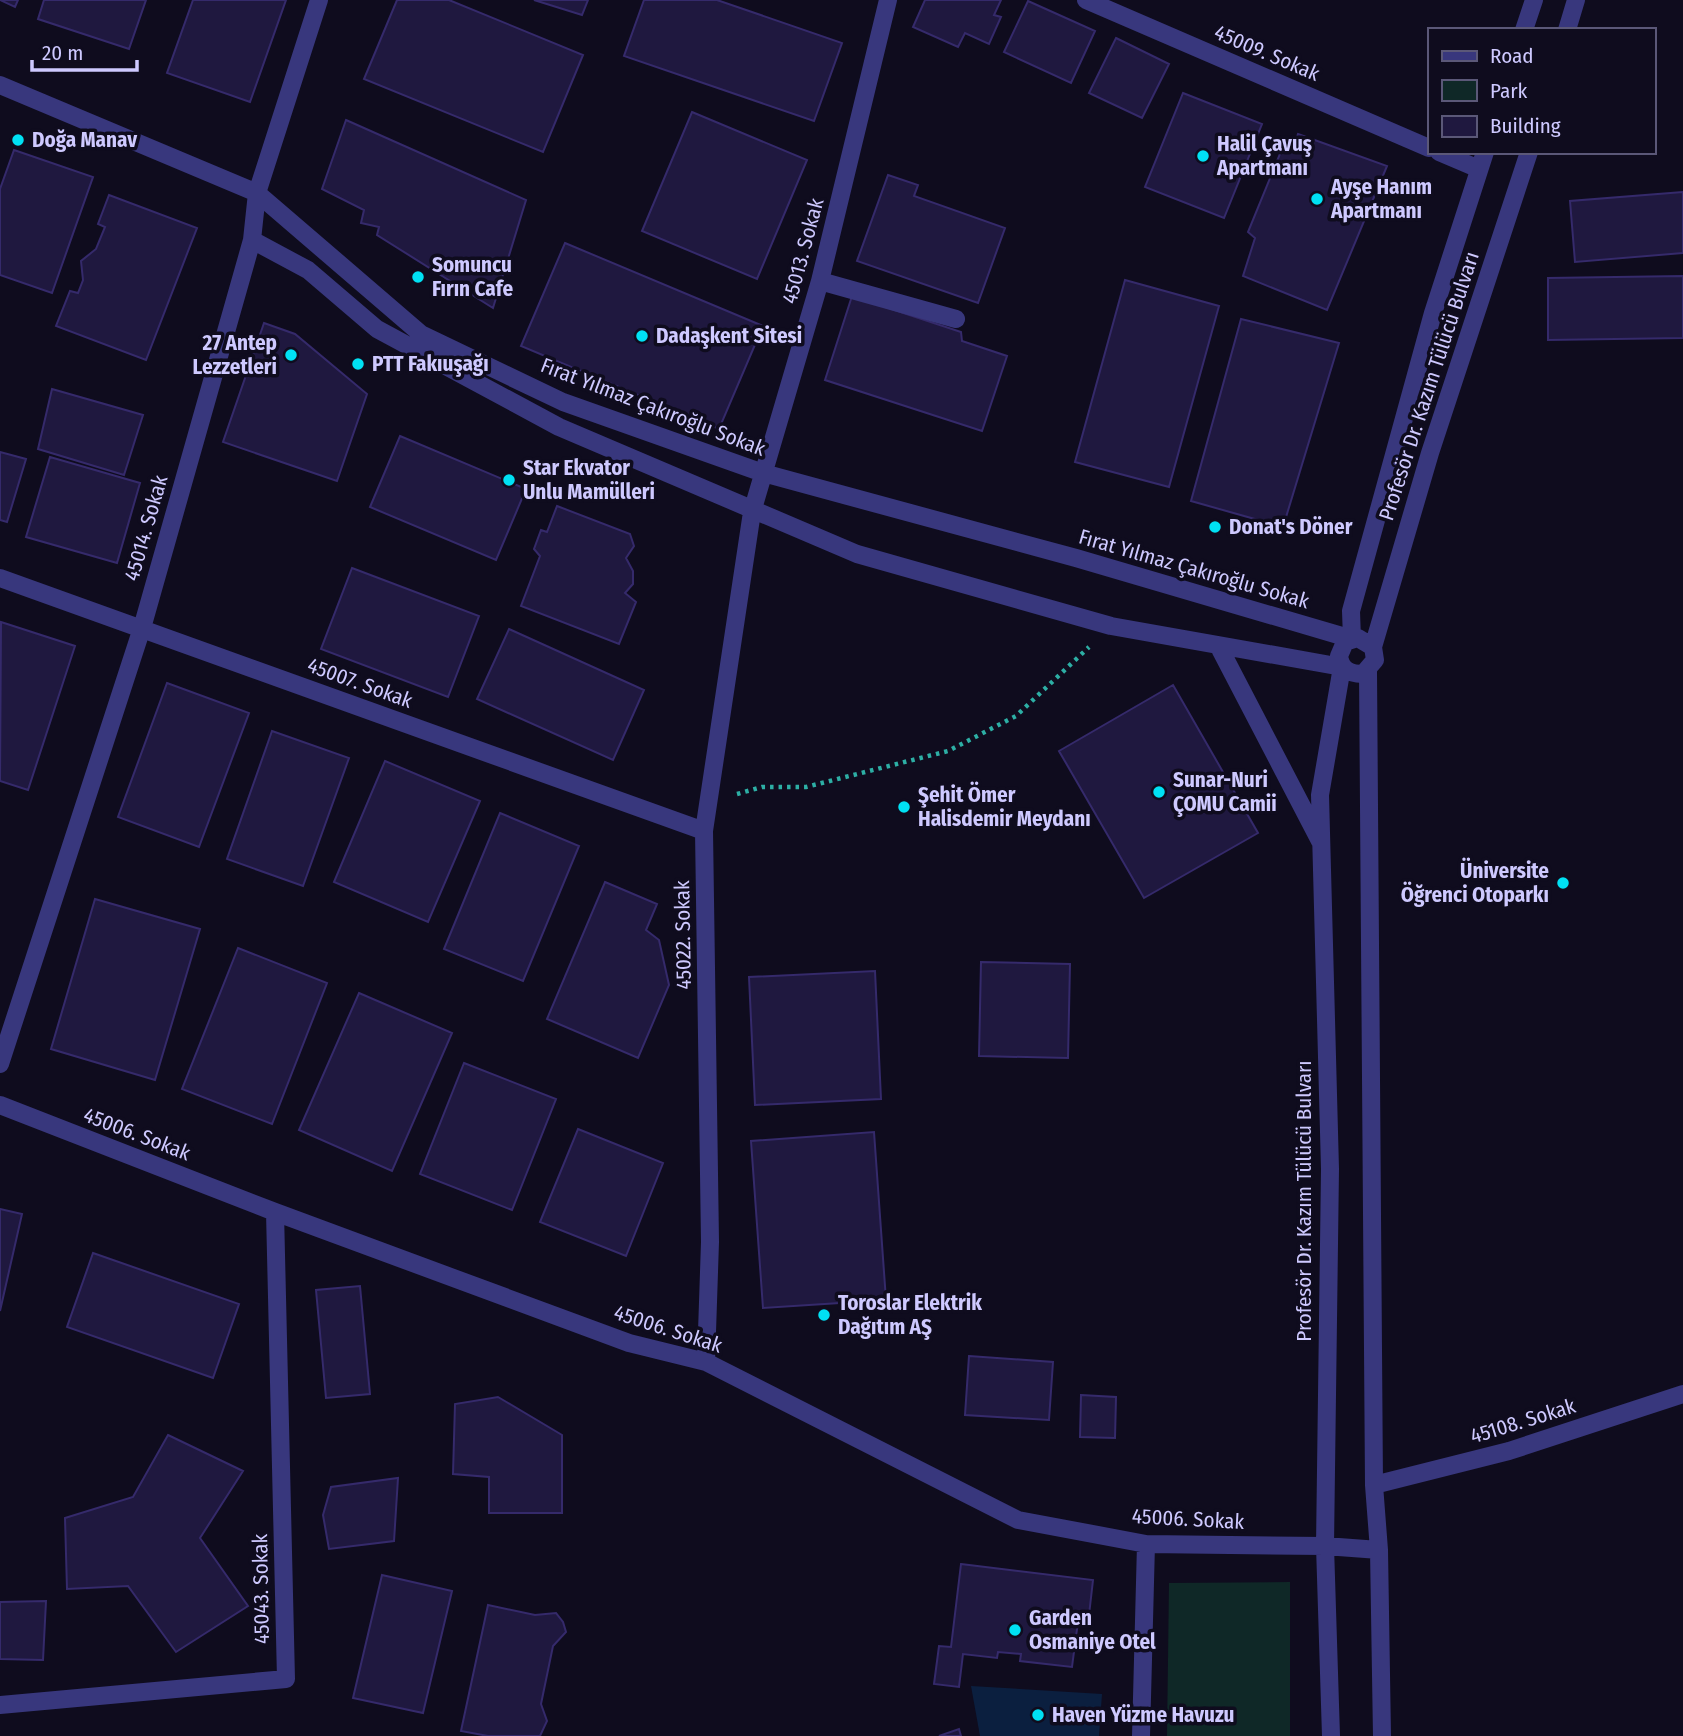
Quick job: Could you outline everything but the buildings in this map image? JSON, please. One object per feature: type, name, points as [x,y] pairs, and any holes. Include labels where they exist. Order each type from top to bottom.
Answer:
[{"type":"street","name":"45014. Sokak","points":[[0,1064],[142,628],[252,240],[257,193],[319,0]]},
{"type":"street","name":"45013. Sokak","points":[[752,512],[820,281],[888,0]]},
{"type":"street","name":"45009. Sokak","points":[[1086,0],[1428,148]]},
{"type":"street","points":[[1525,28],[1534,0]]},
{"type":"street","points":[[1568,28],[1576,0]]},
{"type":"street","name":"Fırat Yılmaz Çakıroğlu Sokak","points":[[0,85],[257,193],[421,334],[564,402],[762,473],[1076,558],[1349,640]]},
{"type":"street","points":[[1449,154],[1482,161]]},
{"type":"street","name":"Profesör Dr. Kazım Tülücü Bulvarı","points":[[1375,641],[1430,453],[1528,154]]},
{"type":"street","name":"Profesör Dr. Kazım Tülücü Bulvarı","points":[[1349,640],[1351,611],[1433,313],[1482,161]]},
{"type":"street","points":[[252,240],[308,270],[377,329],[559,427],[752,512],[857,554],[1111,626],[1342,667],[1352,674],[1368,671]]},
{"type":"street","points":[[820,281],[956,319]]},
{"type":"street","name":"45022. Sokak","points":[[706,1362],[710,1242],[704,831],[752,512]]},
{"type":"street","name":"45007. Sokak","points":[[0,578],[704,831]]},
{"type":"street","points":[[1342,667],[1339,656],[1349,640],[1375,641],[1375,660],[1368,671],[1374,1485],[1379,1550],[1382,1736]]},
{"type":"street","points":[[1218,645],[1322,844]]},
{"type":"street","name":"Profesör Dr. Kazım Tülücü Bulvarı","points":[[1331,1736],[1325,1546],[1330,1169],[1320,795],[1342,667]]},
{"type":"street","name":"45006. Sokak","points":[[0,1105],[275,1212],[629,1343],[706,1362],[1018,1520],[1146,1544],[1325,1546],[1379,1550]]},
{"type":"street","name":"45043. Sokak","points":[[0,1705],[286,1679],[275,1212]]},
{"type":"street","name":"45108. Sokak","points":[[1374,1485],[1509,1451],[1683,1394]]},
{"type":"street","points":[[1141,1736],[1146,1544]]},
{"type":"path","points":[[709,801],[762,787],[806,787],[948,751],[1017,716],[1111,626]]},
{"type":"green space","points":[[1290,1582],[1290,1736],[1167,1736],[1169,1583]]},
{"type":"water","name":"Haven Yüzme Havuzu","points":[[971,1686],[1102,1694],[1099,1736],[980,1736]]},
{"type":"place","name":"Doğa Manav","points":[[18,140]]},
{"type":"place","name":"Halil Çavuş Apartmanı","points":[[1203,156]]},
{"type":"place","name":"Ayşe Hanım Apartmanı","points":[[1317,199]]},
{"type":"place","name":"Somuncu Fırın Cafe","points":[[418,277]]},
{"type":"place","name":"Dadaşkent Sitesi","points":[[642,336]]},
{"type":"place","name":"27 Antep Lezzetleri","points":[[291,355]]},
{"type":"place","name":"PTT Fakıuşağı","points":[[358,364]]},
{"type":"place","name":"Star Ekvator Unlu Mamülleri","points":[[509,480]]},
{"type":"place","name":"Donat's Döner","points":[[1215,527]]},
{"type":"place","name":"Sunar-Nuri ÇOMU Camii","points":[[1159,792]]},
{"type":"place","name":"Şehit Ömer Halisdemir Meydanı","points":[[904,807]]},
{"type":"place","name":"Üniversite Öğrenci Otoparkı","points":[[1563,883]]},
{"type":"place","name":"Toroslar Elektrik Dağıtım AŞ","points":[[824,1315]]},
{"type":"place","name":"Garden Osmaniye Otel","points":[[1015,1630]]},
{"type":"place","name":"Haven Yüzme Havuzu","points":[[1038,1715]]}]
